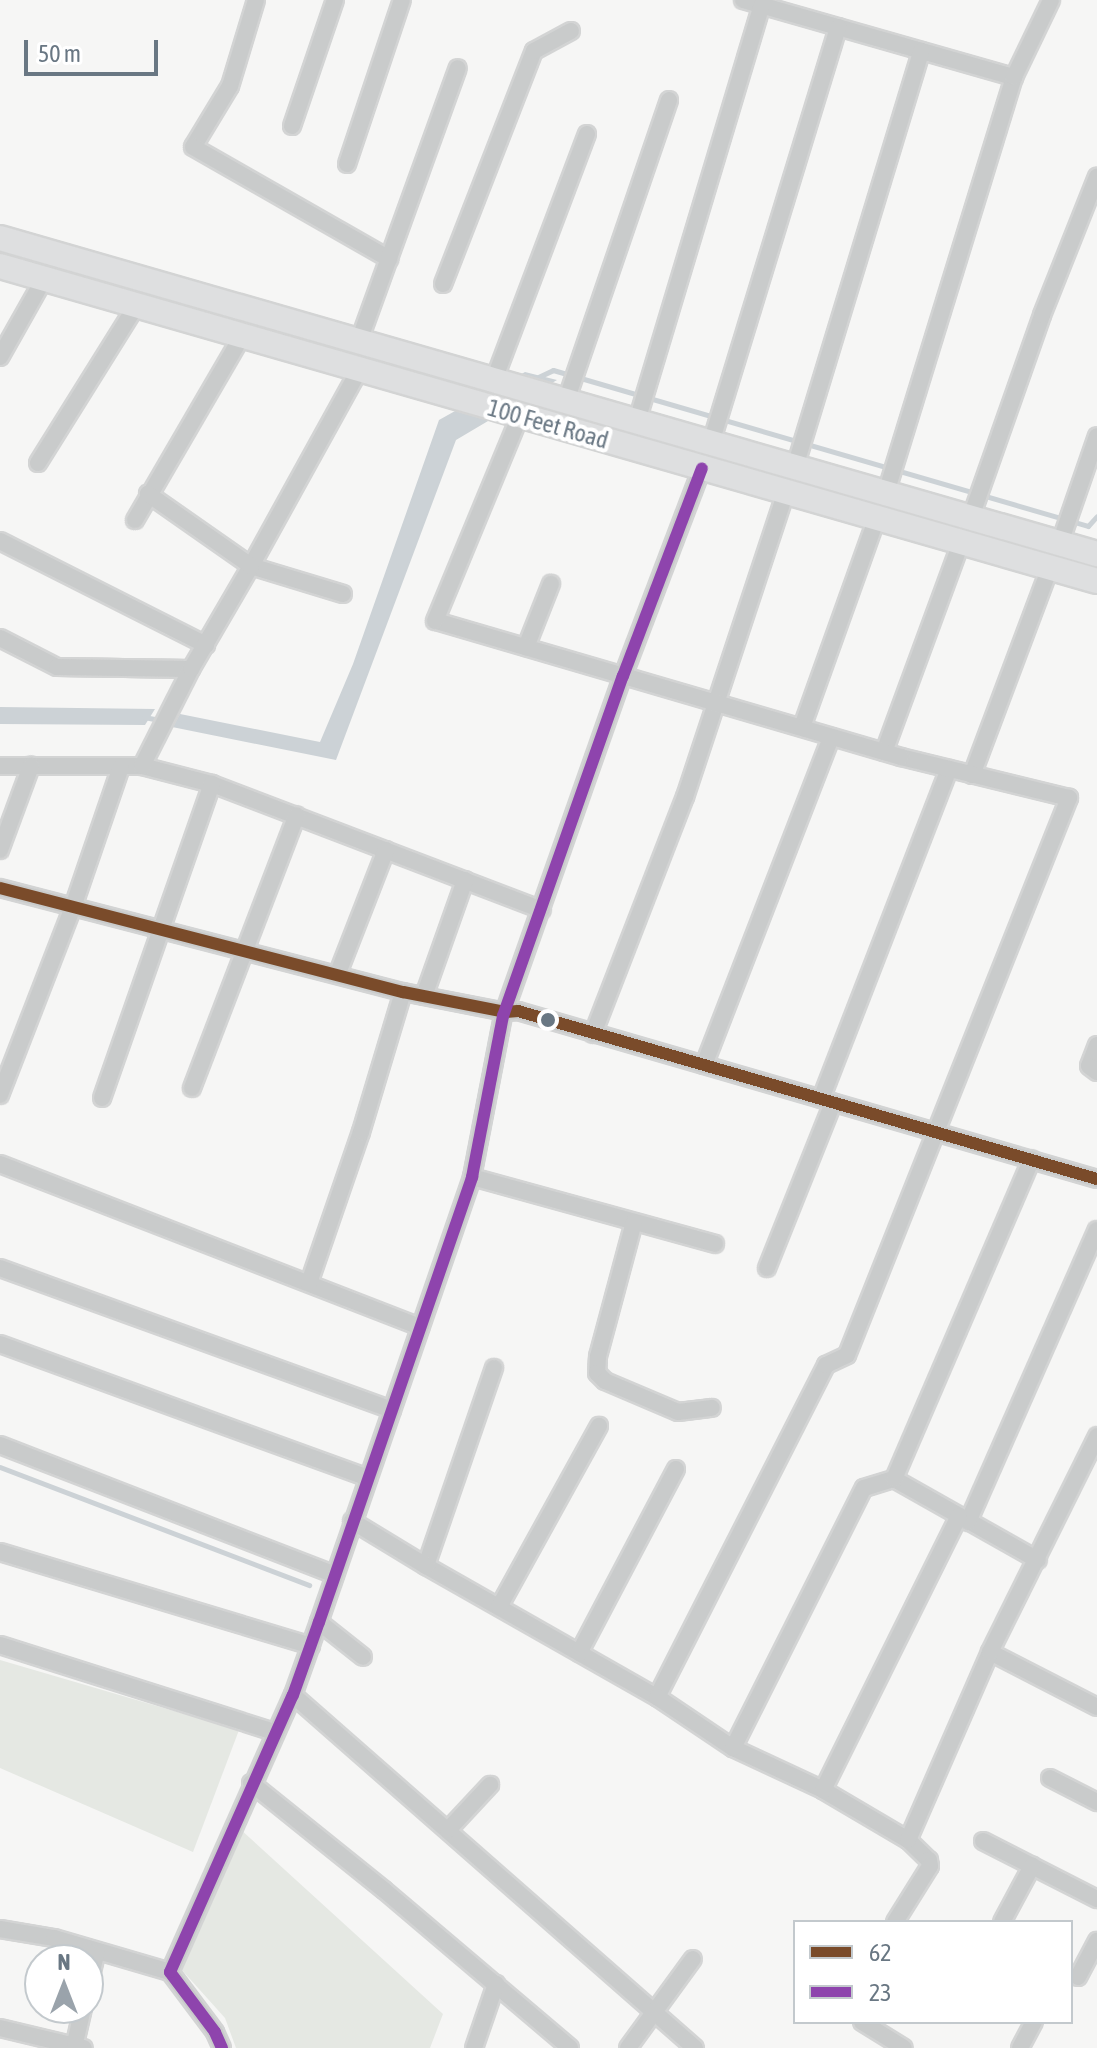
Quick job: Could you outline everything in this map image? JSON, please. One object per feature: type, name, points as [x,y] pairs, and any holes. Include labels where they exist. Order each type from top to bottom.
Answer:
[{"type":"main road","name":"100 Feet Road","points":[[0,238],[1097,554]]},
{"type":"main road","name":"100 Feet Road","points":[[0,266],[1097,581]]},
{"type":"street","points":[[256,0],[230,86],[193,147],[389,259]]},
{"type":"street","points":[[292,126],[335,0]]},
{"type":"street","points":[[347,164],[402,0]]},
{"type":"street","points":[[743,0],[1014,77]]},
{"type":"street","points":[[886,493],[1014,77],[1051,0]]},
{"type":"street","points":[[637,421],[762,5]]},
{"type":"street","points":[[711,443],[838,27]]},
{"type":"street","points":[[443,284],[534,51],[571,31]]},
{"type":"street","points":[[795,467],[921,51]]},
{"type":"street","points":[[359,341],[458,68]]},
{"type":"street","points":[[566,401],[669,100]]},
{"type":"street","points":[[494,380],[587,134]]},
{"type":"street","points":[[971,517],[1042,315],[1097,177]]},
{"type":"street","points":[[0,357],[44,279]]},
{"type":"street","points":[[38,463],[136,306]]},
{"type":"street","points":[[135,520],[242,336]]},
{"type":"street","points":[[142,766],[191,669],[359,370]]},
{"type":"street","points":[[520,416],[435,621],[884,752],[1069,798],[847,1355],[826,1365],[657,1697]]},
{"type":"street","points":[[1060,543],[1097,436]]},
{"type":"street","points":[[170,1972],[251,1783],[293,1695],[311,1646],[472,1177],[506,1012],[623,676],[702,468]]},
{"type":"street","points":[[593,1034],[685,797],[786,492]]},
{"type":"street","points":[[148,494],[251,566],[343,594]]},
{"type":"street","points":[[802,727],[877,518]]},
{"type":"street","points":[[0,541],[206,645]]},
{"type":"street","points":[[884,752],[961,543]]},
{"type":"street","points":[[972,775],[1050,568]]},
{"type":"street","points":[[526,647],[551,584]]},
{"type":"street","points":[[0,638],[57,667],[191,669]]},
{"type":"street","points":[[704,1065],[831,737]]},
{"type":"street","points":[[0,766],[142,766],[212,784],[542,910]]},
{"type":"street","points":[[0,850],[31,766]]},
{"type":"street","points":[[0,1095],[74,904],[121,767]]},
{"type":"street","points":[[767,1268],[949,769]]},
{"type":"street","points":[[102,1098],[159,928],[212,784]]},
{"type":"street","points":[[192,1088],[297,815]]},
{"type":"street","points":[[338,973],[386,850]]},
{"type":"street","points":[[424,996],[465,880]]},
{"type":"street","points":[[0,888],[74,904],[403,992],[506,1012],[518,1011],[1097,1179]]},
{"type":"street","points":[[309,1283],[361,1132],[403,992]]},
{"type":"street","points":[[1097,1045],[1089,1066],[1097,1072]]},
{"type":"street","points":[[894,1479],[1032,1159]]},
{"type":"street","points":[[0,1164],[420,1327]]},
{"type":"street","points":[[472,1177],[715,1244]]},
{"type":"street","points":[[634,1222],[597,1373],[605,1381],[678,1412],[712,1408]]},
{"type":"street","points":[[823,1790],[964,1519],[1097,1230]]},
{"type":"street","points":[[0,1268],[392,1410]]},
{"type":"street","points":[[0,1344],[368,1478]]},
{"type":"street","points":[[426,1566],[494,1368]]},
{"type":"street","points":[[499,1607],[599,1426]]},
{"type":"street","points":[[908,1840],[990,1652],[1097,1436]]},
{"type":"street","points":[[0,1445],[335,1575]]},
{"type":"street","points":[[579,1653],[676,1469]]},
{"type":"street","points":[[733,1748],[864,1488],[894,1479],[1038,1560]]},
{"type":"street","points":[[352,1521],[657,1697],[733,1748],[823,1790],[908,1840],[929,1860],[930,1866],[896,1920]]},
{"type":"street","points":[[0,1552],[311,1646]]},
{"type":"street","points":[[319,1622],[363,1657]]},
{"type":"street","points":[[0,1645],[275,1732]]},
{"type":"street","points":[[990,1652],[1097,1707]]},
{"type":"street","points":[[293,1695],[695,2048]]},
{"type":"street","points":[[1050,1778],[1097,1802]]},
{"type":"street","points":[[251,1783],[570,2048]]},
{"type":"street","points":[[448,1830],[490,1785]]},
{"type":"street","points":[[983,1841],[1097,1899]]},
{"type":"street","points":[[1003,1920],[1032,1866]]},
{"type":"street","points":[[0,1929],[66,1944]]},
{"type":"street","points":[[1078,1977],[1097,1941]]},
{"type":"street","points":[[104,1953],[170,1972],[215,2032],[222,2048]]},
{"type":"street","points":[[628,2048],[693,1959]]},
{"type":"street","points":[[474,2048],[496,1984]]},
{"type":"street","points":[[0,2028],[80,2046],[82,2024]]},
{"type":"street","points":[[865,2024],[904,2048]]},
{"type":"street","points":[[1020,2048],[1033,2024]]},
{"type":"shaded area","points":[[525,372],[557,380],[456,440],[336,760],[172,727],[180,714],[320,742],[353,664],[439,420]]},
{"type":"shaded area","points":[[0,707],[155,709],[145,725],[0,724]]},
{"type":"shaded area","points":[[0,1660],[239,1730],[193,1852],[0,1768]]},
{"type":"shaded area","points":[[239,1828],[443,2014],[430,2048],[236,2048],[225,2018],[181,1969]]},
{"type":"waterway","points":[[534,379],[553,370],[1088,526],[1097,516]]},
{"type":"waterway","points":[[144,717],[181,724]]},
{"type":"waterway","points":[[0,1467],[309,1585]]},
{"type":"transit line","name":"23","points":[[222,2048],[215,2032],[170,1972],[293,1695],[319,1622],[472,1177],[503,1016],[623,676],[702,468]]},
{"type":"transit line","name":"62","points":[[0,888],[403,992],[506,1012],[518,1011],[1097,1179]]}]
